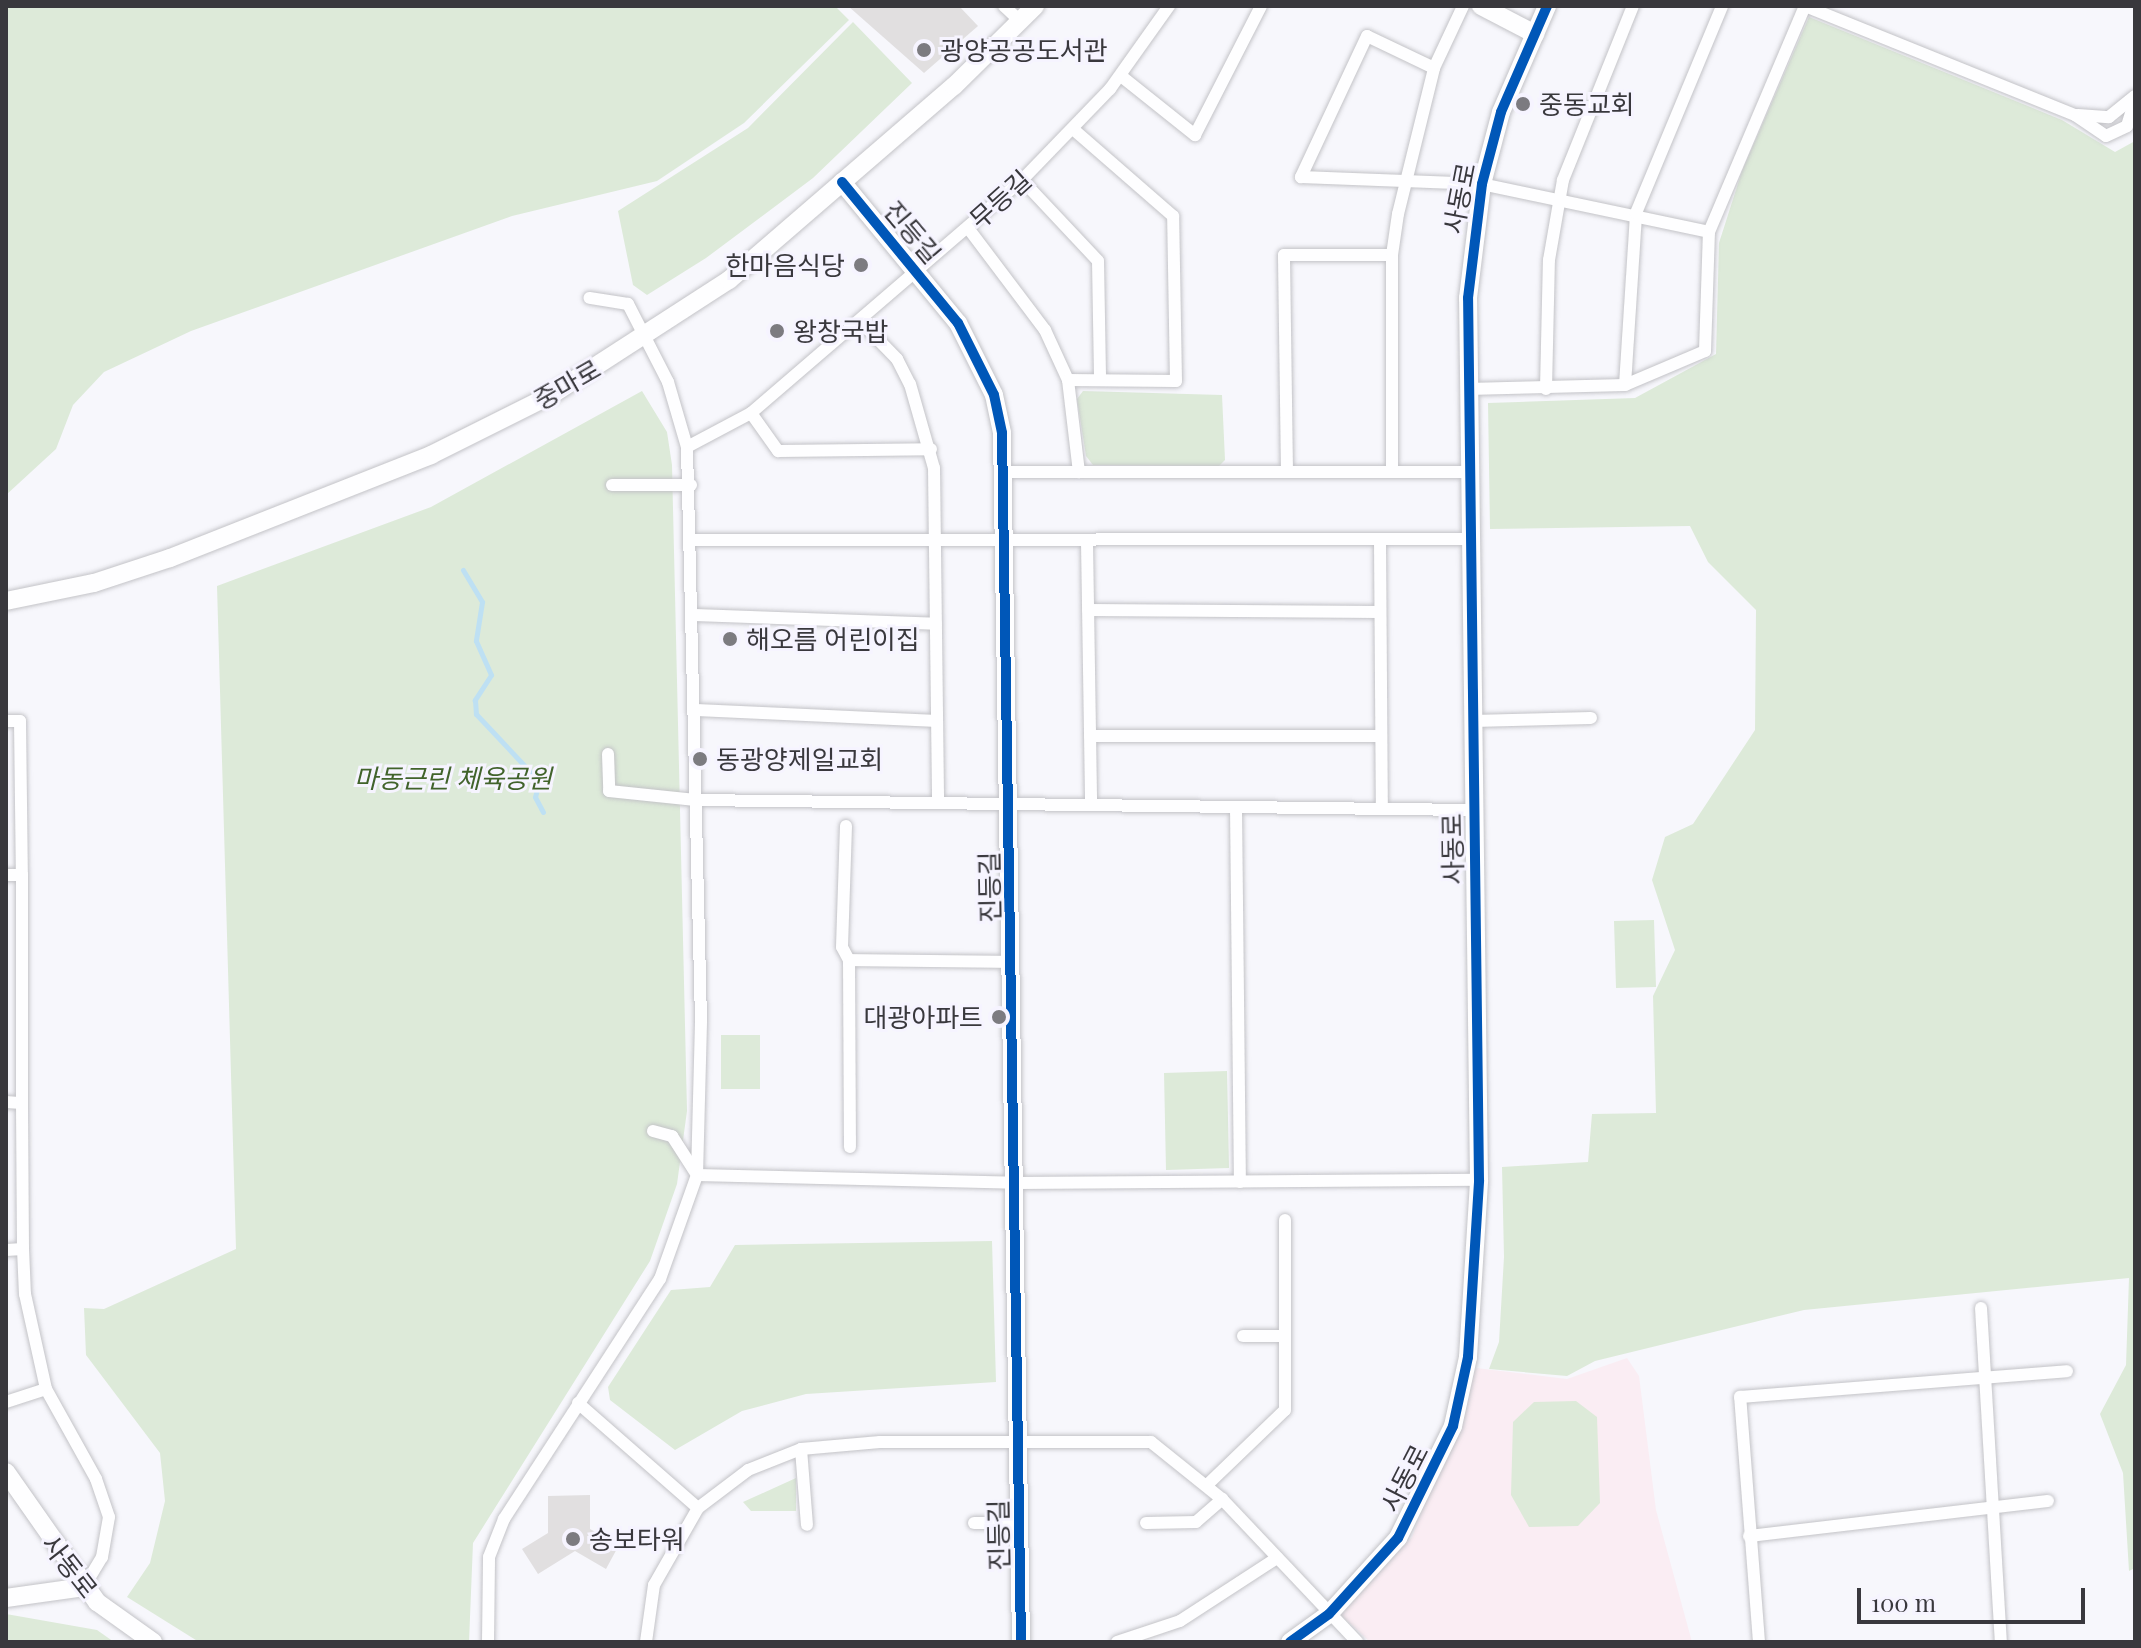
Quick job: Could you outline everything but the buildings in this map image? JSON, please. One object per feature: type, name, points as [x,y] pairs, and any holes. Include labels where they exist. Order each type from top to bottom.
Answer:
[{"type":"street","points":[[1004,6],[1021,22]]},
{"type":"street","name":"중마로","points":[[6,601],[94,583],[170,558],[431,455],[551,395],[729,280],[1021,22],[1035,6]]},
{"type":"street","name":"무등길","points":[[687,447],[751,413],[861,322],[1022,180],[1121,76],[1169,6]]},
{"type":"street","points":[[1121,76],[1195,135],[1261,6]]},
{"type":"street","points":[[1392,472],[1392,255],[1405,182],[1434,68],[1463,6]]},
{"type":"street","points":[[1481,6],[1535,34]]},
{"type":"street","name":"사동로","points":[[1290,1642],[1329,1614],[1398,1538],[1453,1426],[1475,1311],[1479,1180],[1469,539],[1469,285],[1482,184],[1501,112],[1547,6]]},
{"type":"street","points":[[1546,389],[1549,260],[1558,202],[1572,146],[1633,6]]},
{"type":"street","points":[[1625,385],[1636,213],[1722,6]]},
{"type":"street","points":[[1468,389],[1625,385],[1705,351],[1709,232],[1805,6],[2075,115],[2106,136],[2117,136],[2135,98]]},
{"type":"street","points":[[1434,68],[1367,36],[1301,177],[1482,184],[1558,202],[1636,213],[1709,232]]},
{"type":"street","points":[[2075,115],[2109,117],[2135,98]]},
{"type":"street","points":[[1068,380],[1176,381],[1173,216],[1073,129]]},
{"type":"street","points":[[1022,180],[1098,261],[1100,380]]},
{"type":"street","name":"진등길","points":[[842,182],[918,272],[978,356],[994,395],[1006,472],[1021,1642]]},
{"type":"street","points":[[968,228],[1012,279],[1068,380],[1079,472]]},
{"type":"street","points":[[1287,472],[1284,255],[1392,255]]},
{"type":"street","points":[[488,1642],[489,1557],[499,1532],[578,1403],[660,1279],[697,1175],[697,710],[691,485],[687,447],[681,415],[628,304],[589,298]]},
{"type":"street","points":[[861,322],[897,359],[922,412],[931,449],[938,803]]},
{"type":"street","points":[[751,413],[778,451],[931,449]]},
{"type":"street","points":[[1006,472],[1469,472]]},
{"type":"street","points":[[612,485],[691,485]]},
{"type":"street","points":[[693,540],[1087,542],[1469,539]]},
{"type":"street","points":[[1380,541],[1382,808]]},
{"type":"street","points":[[1087,542],[1091,805]]},
{"type":"street","points":[[1088,610],[1380,612]]},
{"type":"street","points":[[695,615],[936,624]]},
{"type":"street","points":[[697,710],[937,721]]},
{"type":"street","points":[[1473,721],[1591,718]]},
{"type":"street","points":[[6,721],[20,721],[25,1294],[46,1389],[96,1479],[109,1517],[102,1557],[84,1587],[6,1598]]},
{"type":"street","points":[[1090,736],[1381,736]]},
{"type":"street","points":[[608,754],[609,791],[696,800],[1474,810]]},
{"type":"street","points":[[1236,807],[1240,1182]]},
{"type":"street","points":[[846,826],[842,947],[849,960],[850,1147]]},
{"type":"street","points":[[6,875],[22,875]]},
{"type":"street","points":[[849,960],[1012,962]]},
{"type":"street","points":[[6,1102],[22,1103]]},
{"type":"street","points":[[653,1131],[672,1136],[697,1175]]},
{"type":"street","points":[[697,1175],[1015,1183],[1479,1180]]},
{"type":"street","points":[[1207,1485],[1285,1410],[1285,1220]]},
{"type":"street","points":[[6,1250],[23,1249]]},
{"type":"street","points":[[1981,1308],[2001,1642]]},
{"type":"street","points":[[1243,1336],[1285,1336]]},
{"type":"street","points":[[1759,1642],[1740,1397],[2067,1371]]},
{"type":"street","points":[[6,1402],[46,1389]]},
{"type":"street","points":[[578,1403],[698,1508]]},
{"type":"street","points":[[646,1642],[654,1585],[698,1508],[748,1470],[801,1449],[1018,1441],[1151,1442],[1222,1499],[1357,1642]]},
{"type":"street","points":[[801,1449],[807,1525]]},
{"type":"street","name":"사동로","points":[[6,1472],[84,1587],[153,1642]]},
{"type":"street","points":[[1146,1523],[1196,1522],[1222,1499]]},
{"type":"street","points":[[1749,1536],[2048,1501]]},
{"type":"street","points":[[974,1523],[1019,1523]]},
{"type":"street","points":[[1117,1642],[1180,1621],[1277,1558]]},
{"type":"shaded area","points":[[1627,1358],[1639,1376],[1656,1510],[1692,1642],[1370,1642],[1341,1615],[1412,1537],[1476,1368],[1567,1379]]},
{"type":"green space","points":[[6,6],[835,6],[849,20],[744,123],[657,181],[512,216],[191,331],[104,372],[73,405],[56,449],[6,495]]},
{"type":"green space","points":[[1809,17],[2062,120],[2115,152],[2135,141],[2135,1568],[2129,1571],[2123,1473],[2100,1414],[2126,1365],[2129,1278],[1804,1310],[1595,1361],[1567,1376],[1489,1369],[1499,1342],[1504,1257],[1502,1167],[1588,1162],[1592,1114],[1656,1113],[1653,996],[1675,950],[1652,880],[1665,837],[1693,824],[1755,730],[1756,610],[1708,562],[1690,526],[1490,529],[1488,403],[1635,398],[1716,354],[1719,243],[1742,171]]},
{"type":"green space","points":[[853,22],[912,83],[813,178],[706,258],[647,295],[633,285],[618,211],[748,128]]},
{"type":"green space","name":"마동근린 체육공원","points":[[642,391],[667,432],[672,465],[687,1111],[677,1184],[650,1261],[473,1543],[469,1642],[199,1642],[127,1597],[150,1563],[165,1501],[160,1453],[86,1355],[84,1308],[104,1309],[236,1249],[217,586],[431,507]]},
{"type":"green space","points":[[1083,391],[1222,395],[1225,460],[1219,466],[1093,465],[1086,456],[1077,399]]},
{"type":"green space","points":[[1654,920],[1656,987],[1616,988],[1614,921]]},
{"type":"green space","points":[[721,1035],[760,1035],[760,1089],[721,1089]]},
{"type":"green space","points":[[1227,1071],[1229,1168],[1166,1170],[1164,1073]]},
{"type":"green space","points":[[992,1241],[996,1382],[806,1394],[742,1411],[675,1450],[610,1400],[608,1387],[671,1290],[710,1287],[735,1245]]},
{"type":"green space","points":[[1576,1401],[1597,1417],[1600,1503],[1578,1526],[1529,1527],[1511,1495],[1513,1422],[1534,1402]]},
{"type":"green space","points":[[796,1478],[796,1511],[751,1511],[743,1502]]},
{"type":"green space","points":[[6,1614],[97,1630],[114,1642],[6,1642]]},
{"type":"waterway","points":[[463,570],[482,602],[476,641],[491,675],[475,700],[476,714],[539,781],[535,797],[543,812]]},
{"type":"cycle path","points":[[1290,1642],[1329,1614],[1398,1538],[1453,1426],[1468,1357],[1479,1180],[1468,298],[1482,184],[1501,112],[1547,6]]},
{"type":"cycle path","points":[[842,182],[958,323],[994,395],[1002,433],[1021,1642]]},
{"type":"place","name":"광양공공도서관","points":[[924,50]]},
{"type":"place","name":"중동교회","points":[[1523,104]]},
{"type":"place","name":"한마음식당","points":[[861,265]]},
{"type":"place","name":"왕창국밥","points":[[777,331]]},
{"type":"place","name":"해오름 어린이집","points":[[730,639]]},
{"type":"place","name":"동광양제일교회","points":[[700,759]]},
{"type":"place","name":"대광아파트","points":[[999,1017]]},
{"type":"place","name":"송보타워","points":[[573,1539]]}]
